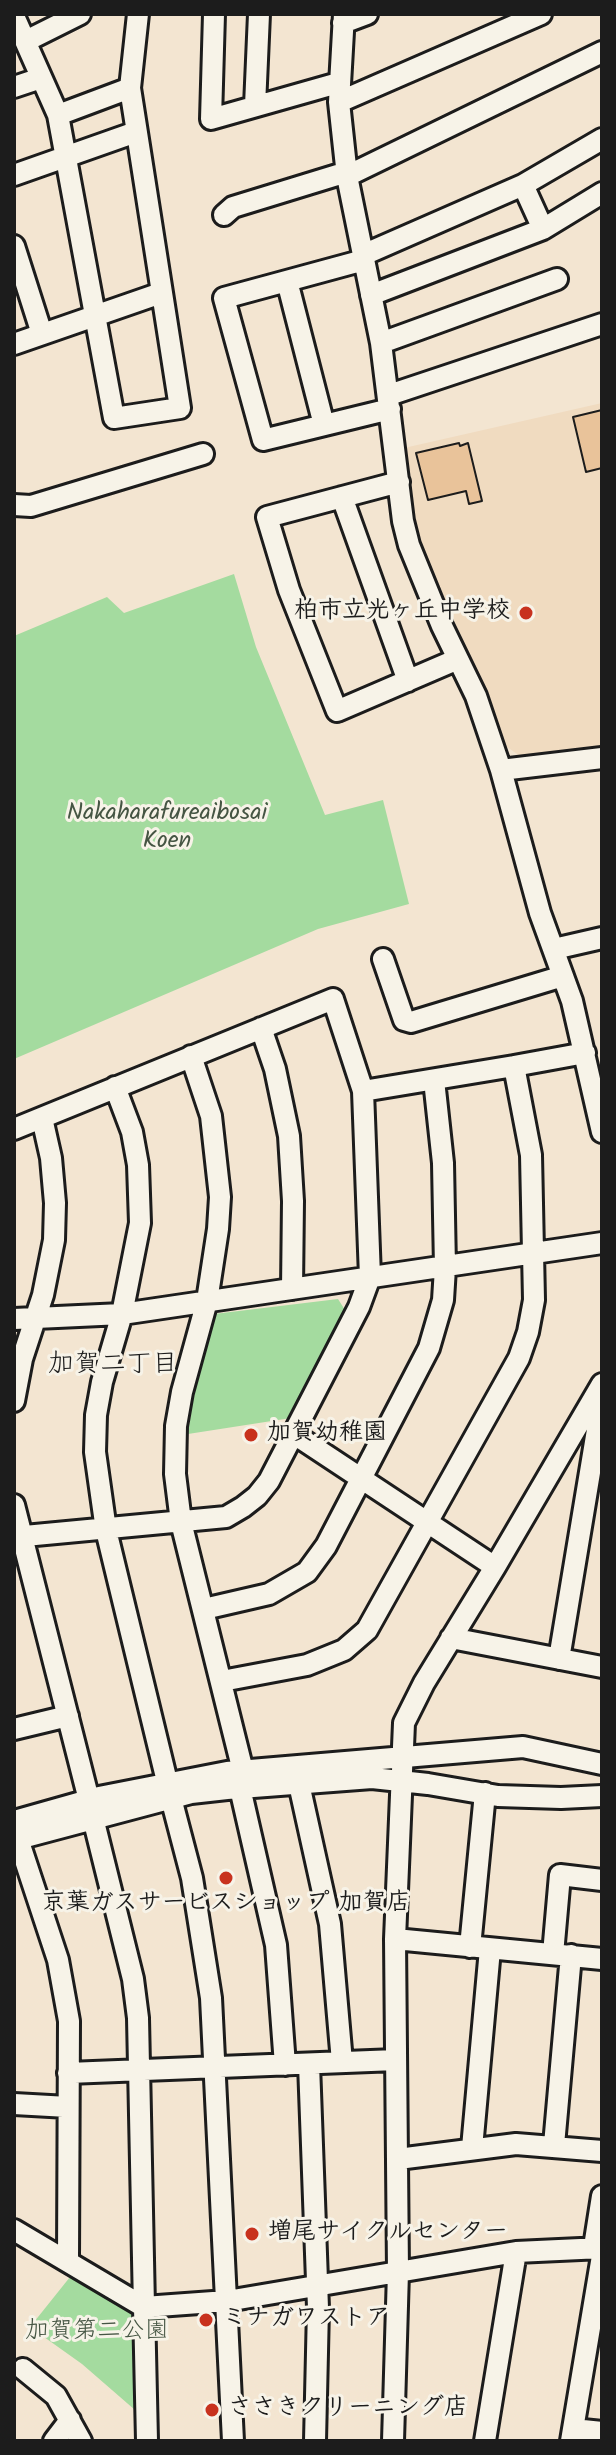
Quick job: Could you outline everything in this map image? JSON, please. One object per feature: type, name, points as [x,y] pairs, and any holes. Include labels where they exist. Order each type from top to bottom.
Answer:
[{"type":"street","points":[[26,41],[80,14]]},
{"type":"street","points":[[14,16],[58,115],[114,418],[180,408],[130,88],[138,14]]},
{"type":"street","points":[[214,14],[211,119],[255,106],[338,92],[541,14]]},
{"type":"street","points":[[255,106],[259,14]]},
{"type":"street","points":[[367,14],[344,19],[338,92],[347,174],[390,402],[403,521],[409,545],[476,696],[501,770],[540,913],[563,976],[585,1053],[600,1109],[602,1132]]},
{"type":"street","points":[[224,215],[233,207],[347,174],[602,52]]},
{"type":"street","points":[[14,87],[41,78]]},
{"type":"street","points":[[58,115],[130,88]]},
{"type":"street","points":[[14,175],[136,132]]},
{"type":"street","points":[[602,139],[523,185],[363,258],[224,298],[263,440],[324,425],[602,324]]},
{"type":"street","points":[[523,185],[543,229]]},
{"type":"street","points":[[371,295],[543,229],[602,193]]},
{"type":"street","points":[[14,246],[42,334]]},
{"type":"street","points":[[381,343],[557,279]]},
{"type":"street","points":[[287,281],[324,425]]},
{"type":"street","points":[[14,344],[161,293]]},
{"type":"street","points":[[14,505],[31,506],[203,454]]},
{"type":"street","points":[[399,482],[267,517],[289,590],[337,711],[458,659]]},
{"type":"street","points":[[342,497],[408,681]]},
{"type":"street","points":[[501,770],[602,758]]},
{"type":"street","points":[[554,949],[602,938]]},
{"type":"street","points":[[383,959],[404,1020],[411,1022],[563,976]]},
{"type":"street","points":[[14,1129],[333,999],[363,1091],[370,1277],[359,1307],[269,1481],[250,1502],[226,1517],[17,1536]]},
{"type":"street","points":[[261,1028],[275,1069],[289,1136],[293,1201],[292,1289]]},
{"type":"street","points":[[363,1091],[585,1053]]},
{"type":"street","points":[[191,1056],[211,1116],[220,1197],[207,1301],[176,1426],[175,1474],[181,1522],[222,1681],[276,1945],[285,2065]]},
{"type":"street","points":[[222,1681],[307,1665],[344,1650],[367,1630],[519,1358],[534,1300],[531,1155],[514,1066]]},
{"type":"street","points":[[204,1609],[269,1594],[307,1572],[326,1546],[429,1348],[443,1300],[445,1268],[443,1163],[434,1080]]},
{"type":"street","points":[[115,1087],[132,1132],[141,1198],[137,1249],[96,1415],[95,1452],[106,1530],[192,1878],[211,1998],[217,2068],[233,2441]]},
{"type":"street","points":[[14,1401],[24,1319],[43,1295],[54,1240],[55,1203],[42,1118]]},
{"type":"street","points":[[24,1319],[122,1314],[602,1243]]},
{"type":"street","points":[[393,2441],[398,2272],[395,1939],[404,1723],[409,1708],[602,1384]]},
{"type":"street","points":[[559,1659],[602,1400]]},
{"type":"street","points":[[294,1434],[495,1567]]},
{"type":"street","points":[[14,1505],[17,1536],[68,1716],[133,1979],[138,2018],[147,2441]]},
{"type":"street","points":[[451,1638],[602,1667]]},
{"type":"street","points":[[14,1729],[68,1716]]},
{"type":"street","points":[[68,2261],[69,2021],[58,1960],[15,1833],[91,1809],[169,1791],[402,1757],[523,1747],[602,1764]]},
{"type":"street","points":[[242,1779],[299,1784],[372,1778],[498,1796],[602,1796]]},
{"type":"street","points":[[299,1784],[330,1924],[342,2062]]},
{"type":"street","points":[[472,2148],[485,1793]]},
{"type":"street","points":[[554,2145],[562,1955],[560,1875],[602,1880]]},
{"type":"street","points":[[395,1939],[602,1959]]},
{"type":"street","points":[[68,2073],[396,2060]]},
{"type":"street","points":[[309,2064],[318,2286],[315,2441]]},
{"type":"street","points":[[14,2104],[68,2107]]},
{"type":"street","points":[[398,2159],[516,2144],[602,2151]]},
{"type":"street","points":[[602,2196],[599,2250],[572,2435],[602,2432]]},
{"type":"street","points":[[14,2230],[144,2307],[227,2301],[516,2252],[599,2250]]},
{"type":"street","points":[[485,2441],[516,2252]]},
{"type":"street","points":[[23,2369],[56,2396],[81,2441]]},
{"type":"street","points":[[54,2441],[70,2420]]},
{"type":"shaded area","name":"柏市立光ヶ丘中学校","points":[[602,403],[602,752],[527,761],[503,744],[486,693],[416,534],[404,448]]},
{"type":"green space","name":"Nakaharafureaibosai Koen","points":[[234,574],[256,647],[325,815],[383,800],[409,904],[318,929],[14,1059],[14,636],[107,597],[124,613]]},
{"type":"green space","points":[[338,1299],[345,1310],[291,1418],[188,1434],[197,1367],[214,1314]]},
{"type":"green space","name":"加賀第二公園","points":[[70,2277],[133,2315],[135,2410],[82,2364],[30,2327]]},
{"type":"building","points":[[602,410],[602,468],[586,472],[573,417]]},
{"type":"building","points":[[459,443],[460,446],[468,443],[482,501],[469,504],[466,491],[428,500],[416,453]]},
{"type":"place","name":"柏市立光ヶ丘中学校","points":[[526,613]]},
{"type":"place","name":"加賀幼稚園","points":[[251,1435]]},
{"type":"place","name":"京葉ガスサービスショップ 加賀店","points":[[226,1878]]},
{"type":"place","name":"増尾サイクルセンター","points":[[252,2234]]},
{"type":"place","name":"ミナガワストア","points":[[206,2320]]},
{"type":"place","name":"ささきクリーニング店","points":[[212,2410]]},
{"type":"district","name":"加賀二丁目","points":[[113,1367]]}]
